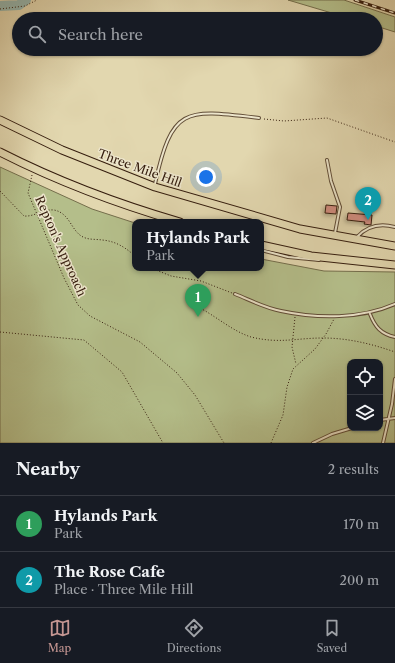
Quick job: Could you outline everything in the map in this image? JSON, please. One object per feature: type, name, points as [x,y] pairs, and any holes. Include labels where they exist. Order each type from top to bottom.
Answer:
[{"type":"highway","name":"Three Mile Hill","points":[[0,120],[62,150],[154,188],[261,219]]},
{"type":"highway","points":[[0,152],[67,183],[168,219]]},
{"type":"highway","name":"Three Mile Hill","points":[[264,220],[334,236],[395,246]]},
{"type":"highway","points":[[264,246],[311,256],[395,265]]},
{"type":"lane","points":[[154,188],[166,143],[181,121],[207,112],[260,118]]},
{"type":"lane","points":[[327,160],[331,180],[340,207],[334,236]]},
{"type":"lane","points":[[354,240],[360,233],[372,227],[382,225],[395,227]]},
{"type":"lane","points":[[264,251],[311,260],[354,260]]},
{"type":"lane","points":[[386,264],[395,270]]},
{"type":"lane","points":[[235,294],[263,306],[296,314],[335,315],[370,313],[395,304]]},
{"type":"lane","points":[[370,313],[374,323],[384,334],[395,337]]},
{"type":"lane","points":[[382,443],[389,418],[395,379]]},
{"type":"lane","points":[[383,419],[395,418]]},
{"type":"lane","points":[[313,443],[332,434],[347,430]]},
{"type":"path","points":[[0,9],[25,6],[37,0]]},
{"type":"path","points":[[260,118],[284,121],[326,118],[395,142]]},
{"type":"path","name":"Repton's Approach","points":[[31,181],[28,193],[72,296],[78,305],[90,316],[140,342],[177,373],[194,395],[224,443]]},
{"type":"path","points":[[0,191],[24,216],[53,210],[59,212],[67,218],[79,234],[84,238],[114,242],[123,246],[132,254]]},
{"type":"path","points":[[158,271],[171,276],[201,280],[235,294]]},
{"type":"path","points":[[198,307],[243,334],[273,341],[324,338],[371,344],[395,352]]},
{"type":"path","points":[[296,314],[292,341],[296,365]]},
{"type":"path","points":[[271,443],[283,415],[287,387],[292,369],[315,349],[324,338],[335,315]]},
{"type":"path","points":[[0,332],[84,340],[122,372],[163,443]]},
{"type":"green space","points":[[288,0],[344,0],[380,12],[328,12]]},
{"type":"green space","points":[[383,13],[395,17],[395,32],[383,28]]},
{"type":"green space","points":[[0,167],[92,209],[132,222],[132,271],[264,271],[264,260],[324,271],[395,272],[395,443],[0,443]]},
{"type":"building","points":[[326,205],[337,206],[336,214],[325,213]]},
{"type":"building","points":[[348,213],[372,215],[371,225],[364,224],[365,222],[347,220]]},
{"type":"waterway","points":[[0,6],[19,5],[26,0]]},
{"type":"railway","points":[[355,0],[395,13]]},
{"type":"place","name":"The Rose Cafe","points":[[368,220]]},
{"type":"place","name":"Hylands Park","points":[[198,317]]}]
